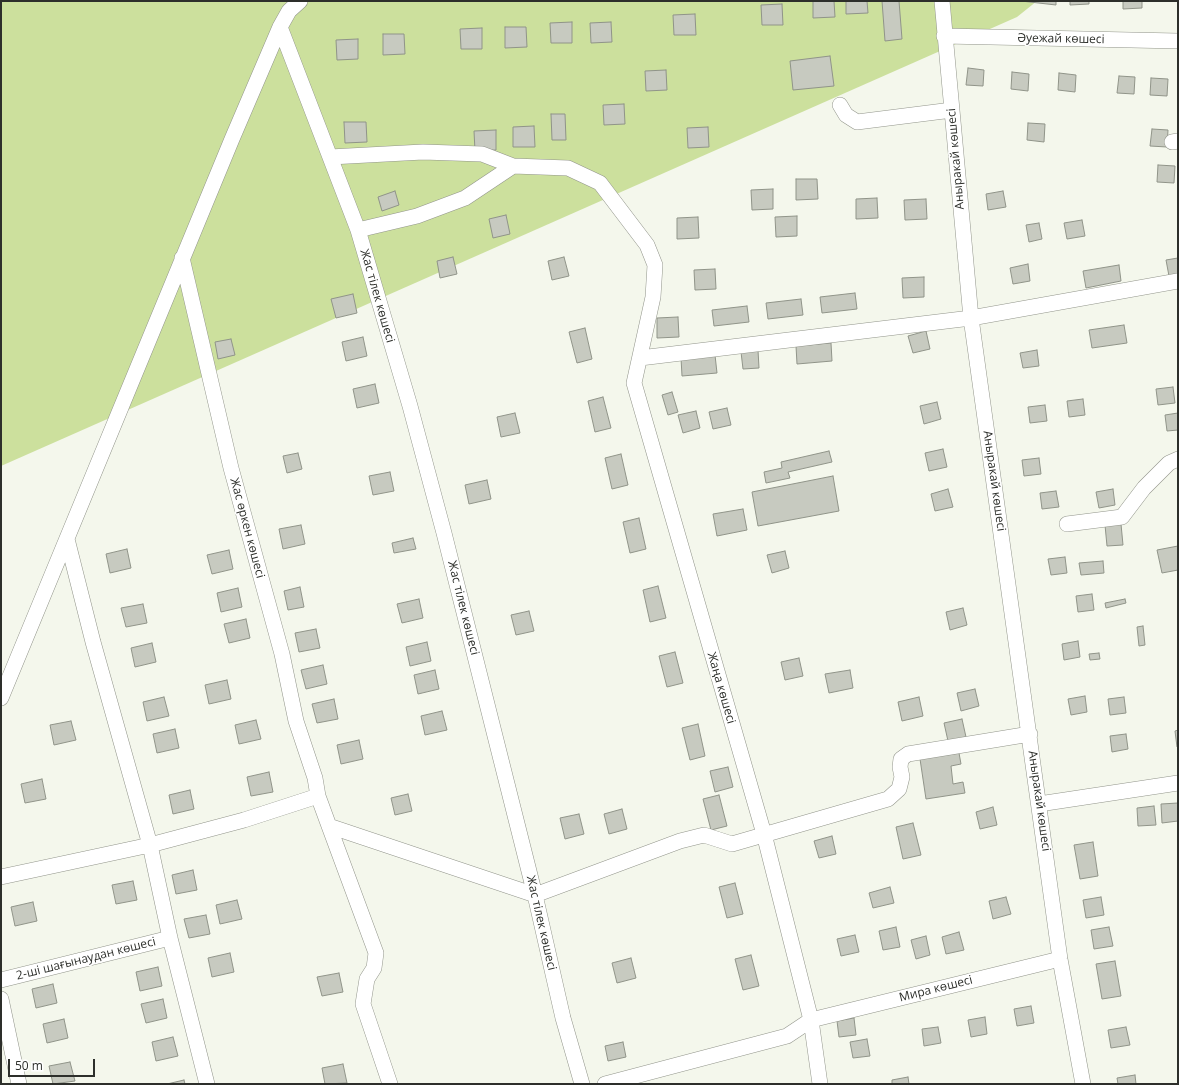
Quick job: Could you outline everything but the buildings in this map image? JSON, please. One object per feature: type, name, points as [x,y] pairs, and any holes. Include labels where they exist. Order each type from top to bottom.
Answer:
[{"type":"street","points":[[1,698],[182,258],[280,27],[289,11],[300,1]]},
{"type":"street","name":"Аныракай көшесі","points":[[942,1],[971,318],[1030,734],[1060,959],[1083,1084]]},
{"type":"street","name":"Жас тілек көшесі","points":[[280,27],[358,230],[410,406],[444,533],[535,895],[563,1018],[582,1084]]},
{"type":"street","name":"Әуежай көшесі","points":[[944,36],[1178,42]]},
{"type":"street","points":[[840,105],[846,115],[857,122],[952,110]]},
{"type":"street","name":"Жаңа көшесі","points":[[330,157],[423,152],[482,154],[513,166],[568,168],[600,183],[647,245],[655,265],[653,297],[634,383],[764,834],[811,1020],[820,1084]]},
{"type":"street","points":[[358,230],[417,216],[465,198],[513,166]]},
{"type":"street","name":"Жас өркен көшесі","points":[[182,258],[231,468],[282,654],[296,721],[315,778],[318,796],[376,953],[374,968],[367,979],[363,1004],[390,1084]]},
{"type":"street","points":[[640,358],[971,318],[1178,282]]},
{"type":"street","points":[[1067,524],[1122,517],[1144,488],[1169,463],[1178,459]]},
{"type":"street","points":[[67,539],[93,642],[150,844],[170,938],[207,1084]]},
{"type":"street","points":[[329,826],[535,895],[680,841],[704,835],[732,844],[888,799],[899,789],[902,777],[900,767],[901,759],[908,754],[1030,734]]},
{"type":"street","points":[[1039,804],[1178,783]]},
{"type":"street","points":[[1,877],[150,844],[244,820],[318,796]]},
{"type":"street","name":"2-ші шағынаудан көшесі","points":[[1,980],[170,938]]},
{"type":"street","name":"Мира көшесі","points":[[605,1084],[787,1036],[811,1020],[1060,959]]},
{"type":"street","points":[[1,999],[19,1084]]},
{"type":"green space","points":[[1,1],[1037,1],[1017,17],[1,466]]}]
